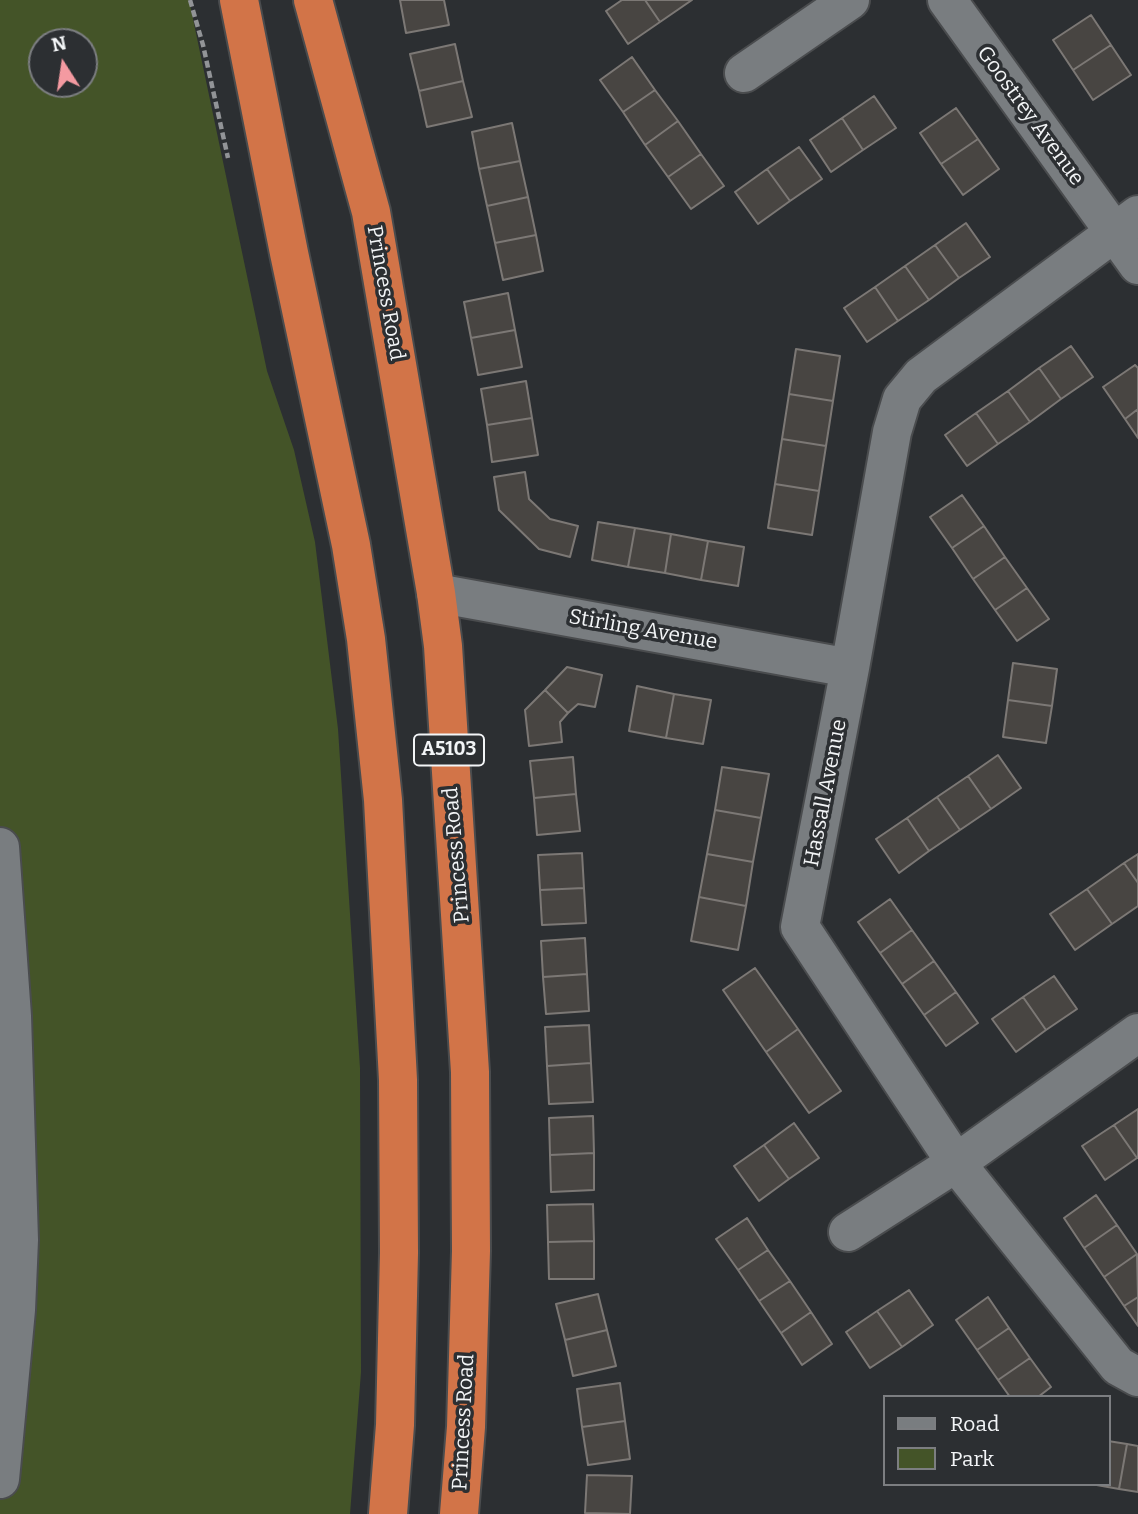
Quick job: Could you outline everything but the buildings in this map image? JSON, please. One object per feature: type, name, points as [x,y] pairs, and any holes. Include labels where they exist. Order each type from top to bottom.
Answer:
[{"type":"highway","points":[[239,0],[351,545],[366,639],[383,800],[398,1080],[399,1253],[395,1425],[388,1514]]},
{"type":"highway","name":"Princess Road","points":[[313,0],[371,212],[443,646],[470,1072],[471,1251],[466,1427],[460,1514]]},
{"type":"street","points":[[744,73],[850,0]]},
{"type":"street","name":"Goostrey Avenue","points":[[947,0],[1126,223],[1138,265]]},
{"type":"street","name":"Hassall Avenue","points":[[1126,223],[921,376],[902,398],[892,432],[800,927],[956,1163],[1118,1366],[1138,1377]]},
{"type":"street","name":"Stirling Avenue","points":[[436,593],[850,668]]},
{"type":"street","points":[[0,847],[12,1016],[19,1240],[16,1310],[0,1479]]},
{"type":"street","points":[[848,1232],[956,1163],[1138,1033]]},
{"type":"path","points":[[190,0],[204,45],[230,167]]},
{"type":"green space","points":[[0,0],[189,0],[267,371],[294,450],[315,542],[338,729],[360,1068],[361,1372],[350,1514],[0,1514]]}]
